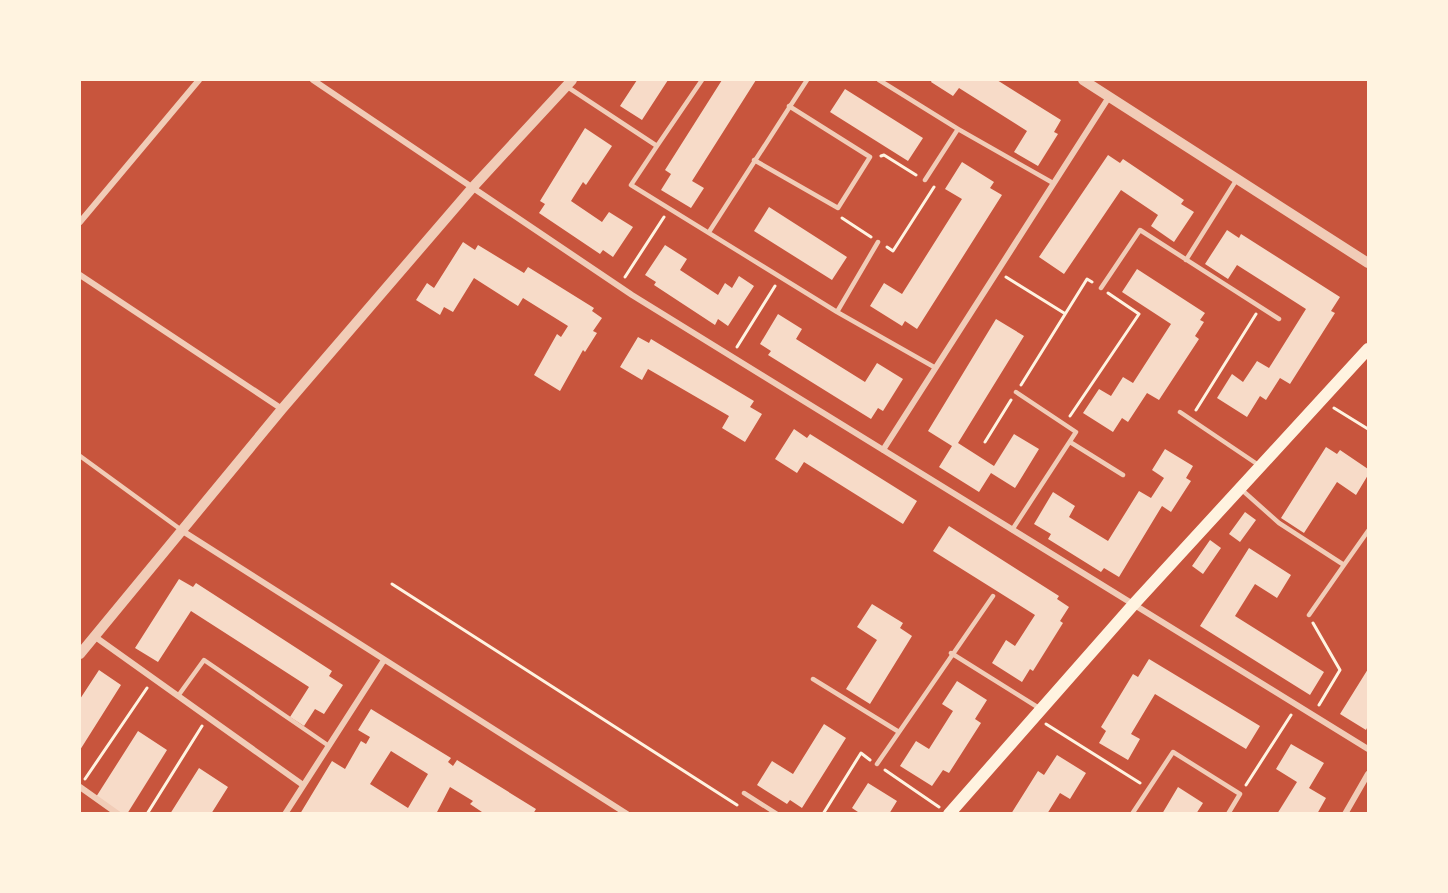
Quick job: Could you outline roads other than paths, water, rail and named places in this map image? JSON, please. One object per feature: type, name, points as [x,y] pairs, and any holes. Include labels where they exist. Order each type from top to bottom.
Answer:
[{"type":"main road","points":[[948,813],[1133,605],[1368,349]]},
{"type":"street","points":[[80,222],[200,80]]},
{"type":"street","points":[[313,80],[619,286],[1368,749]]},
{"type":"street","points":[[1083,80],[1368,264]]},
{"type":"street","points":[[80,654],[180,529],[282,409],[473,187],[569,83]]},
{"type":"street","points":[[883,450],[934,367],[1109,97]]},
{"type":"street","points":[[80,275],[282,409]]},
{"type":"street","points":[[180,529],[627,813]]},
{"type":"street","points":[[94,636],[303,785]]},
{"type":"street","points":[[285,813],[384,660]]},
{"type":"street","points":[[1345,813],[1368,774]]},
{"type":"street","points":[[80,787],[118,813]]},
{"type":"lane","points":[[702,80],[631,185],[837,312],[934,367]]},
{"type":"lane","points":[[709,232],[807,80]]},
{"type":"lane","points":[[879,80],[958,129],[1053,183]]},
{"type":"lane","points":[[569,83],[657,146]]},
{"type":"lane","points":[[754,160],[838,208],[870,157],[789,106]]},
{"type":"lane","points":[[925,180],[958,129]]},
{"type":"lane","points":[[1186,260],[1237,179]]},
{"type":"lane","points":[[1101,288],[1140,230],[1279,319]]},
{"type":"lane","points":[[837,312],[878,242]]},
{"type":"lane","points":[[1012,530],[1076,432],[1016,393]]},
{"type":"lane","points":[[1180,412],[1260,466]]},
{"type":"lane","points":[[1070,442],[1123,475]]},
{"type":"lane","points":[[80,456],[180,529]]},
{"type":"lane","points":[[1240,488],[1279,524],[1344,565]]},
{"type":"lane","points":[[1309,615],[1368,531]]},
{"type":"lane","points":[[877,764],[951,653],[993,596]]},
{"type":"lane","points":[[951,653],[1038,713]]},
{"type":"lane","points":[[178,696],[204,660],[329,746]]},
{"type":"lane","points":[[813,679],[899,732]]},
{"type":"lane","points":[[1132,813],[1173,752],[1240,794],[1228,813]]},
{"type":"lane","points":[[744,793],[777,813]]}]
